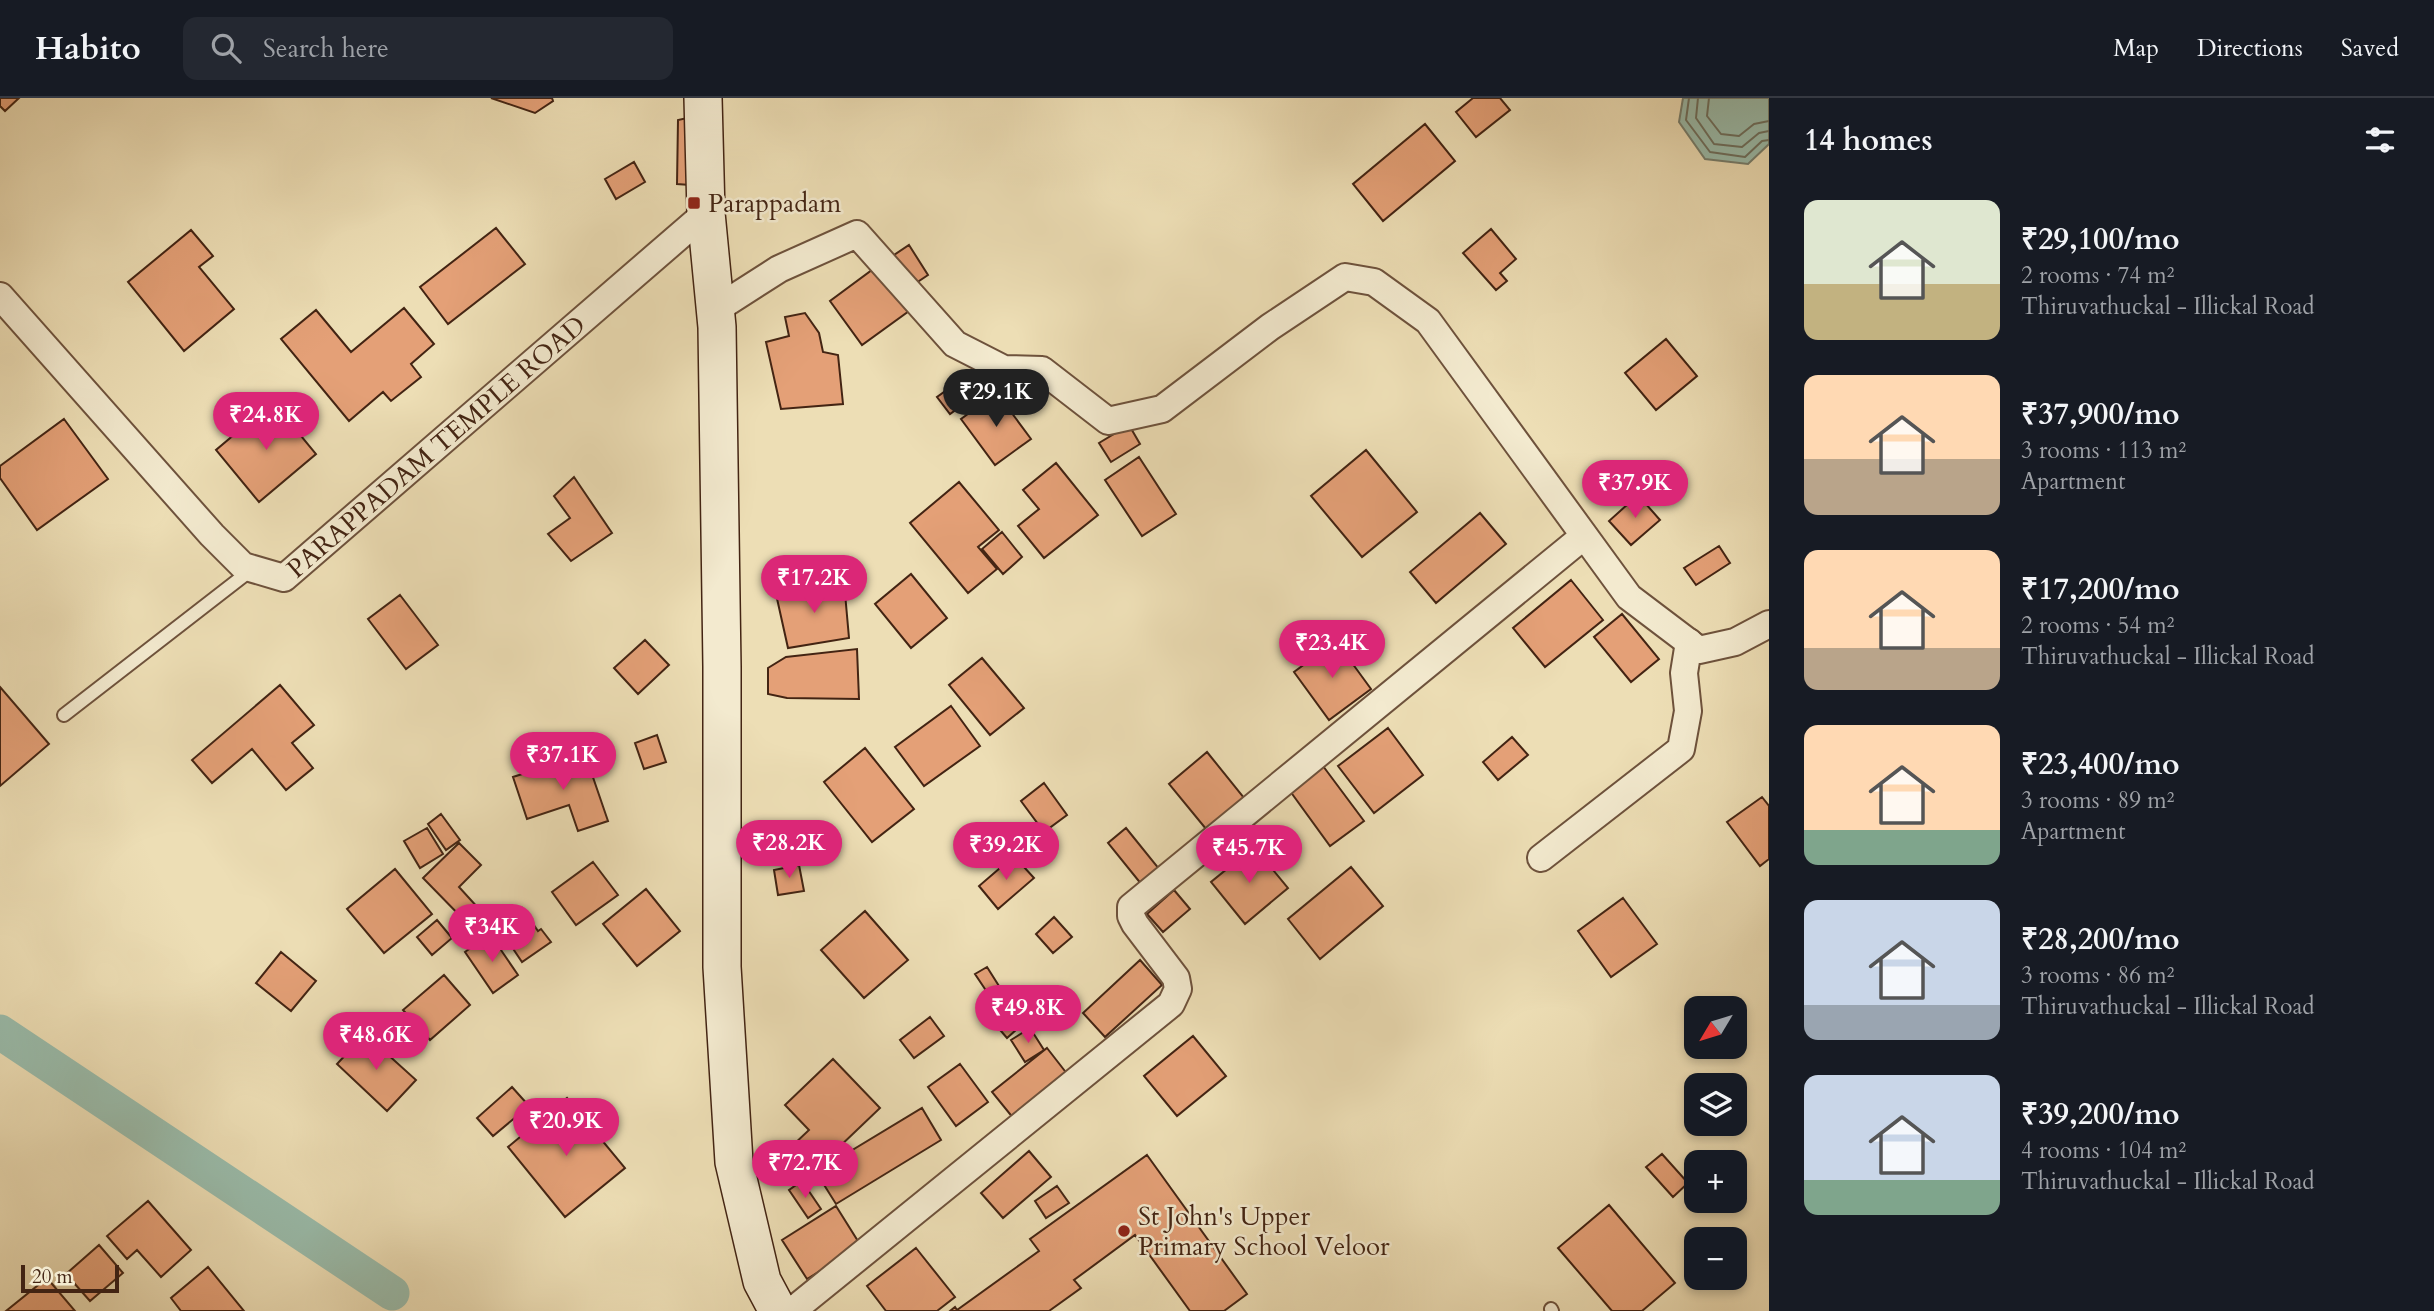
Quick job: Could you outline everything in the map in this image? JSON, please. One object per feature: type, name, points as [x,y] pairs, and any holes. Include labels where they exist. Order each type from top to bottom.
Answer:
[{"type":"main road","points":[[703,98],[706,213],[715,310],[722,667],[722,967],[734,1162],[762,1281],[778,1311]]},
{"type":"street","name":"PARAPPADAM TEMPLE ROAD","points":[[0,296],[212,536],[251,569],[284,578],[706,213]]},
{"type":"street","points":[[715,310],[779,269],[857,234],[955,344],[1004,369],[1042,370],[1108,421],[1162,409],[1270,327],[1345,277],[1374,282],[1427,321],[1629,597],[1699,650],[1735,642],[1769,624]]},
{"type":"street","points":[[792,1311],[1171,1004],[1178,989],[1176,978],[1135,924],[1131,916],[1132,907],[1584,536]]},
{"type":"street","points":[[1541,858],[1681,749],[1688,711],[1684,673],[1689,642]]},
{"type":"lane","points":[[64,715],[251,569]]},
{"type":"water","points":[[1683,98],[1769,98],[1769,144],[1748,164],[1705,159],[1679,122]]},
{"type":"building","points":[[0,98],[19,98],[5,111],[0,106]]},
{"type":"building","points":[[491,98],[552,98],[553,101],[535,113]]},
{"type":"building","points":[[1473,98],[1500,98],[1510,110],[1476,137],[1456,112]]},
{"type":"building","points":[[692,117],[690,185],[677,184],[678,120]]},
{"type":"building","points":[[1425,124],[1455,161],[1383,221],[1353,184]]},
{"type":"building","points":[[634,162],[645,182],[616,199],[605,179]]},
{"type":"building","points":[[496,228],[525,264],[448,324],[420,287]]},
{"type":"building","points":[[1491,229],[1516,259],[1500,273],[1507,281],[1496,290],[1463,253]]},
{"type":"building","points":[[191,230],[213,256],[199,267],[234,309],[184,351],[128,282]]},
{"type":"building","points":[[909,245],[928,275],[901,293],[882,263]]},
{"type":"building","points":[[876,267],[909,311],[862,345],[830,301]]},
{"type":"building","points":[[404,308],[434,344],[411,364],[421,377],[391,401],[383,392],[349,421],[281,339],[316,310],[351,352]]},
{"type":"building","points":[[805,313],[819,333],[823,352],[838,355],[843,404],[781,409],[766,342],[789,336],[785,317]]},
{"type":"building","points":[[1666,339],[1697,376],[1656,410],[1625,373]]},
{"type":"building","points":[[968,375],[980,392],[950,414],[937,397]]},
{"type":"building","points":[[997,393],[1031,439],[995,465],[961,419]]},
{"type":"building","points":[[273,402],[316,454],[259,502],[216,450]]},
{"type":"building","points":[[64,419],[108,479],[37,530],[0,478],[0,466]]},
{"type":"building","points":[[1129,425],[1140,444],[1111,462],[1099,443]]},
{"type":"building","points":[[1366,450],[1417,512],[1362,557],[1311,496]]},
{"type":"building","points":[[1139,457],[1176,514],[1142,536],[1105,480]]},
{"type":"building","points":[[1056,463],[1098,515],[1044,558],[1018,526],[1039,509],[1023,490]]},
{"type":"building","points":[[574,477],[612,533],[571,561],[548,534],[570,518],[554,496]]},
{"type":"building","points":[[959,482],[999,530],[978,547],[997,569],[968,593],[910,523]]},
{"type":"building","points":[[1638,495],[1660,520],[1631,545],[1609,521]]},
{"type":"building","points":[[1480,513],[1506,544],[1436,603],[1410,572]]},
{"type":"building","points":[[1002,532],[1022,557],[1003,574],[982,549]]},
{"type":"building","points":[[1719,546],[1730,563],[1696,585],[1684,568]]},
{"type":"building","points":[[911,574],[947,618],[911,648],[875,604]]},
{"type":"building","points":[[1571,580],[1603,620],[1545,667],[1513,628]]},
{"type":"building","points":[[844,582],[849,638],[788,648],[776,594]]},
{"type":"building","points":[[400,595],[438,645],[406,669],[368,619]]},
{"type":"building","points":[[1622,614],[1659,659],[1631,682],[1594,637]]},
{"type":"building","points":[[645,640],[669,665],[638,694],[614,668]]},
{"type":"building","points":[[1336,641],[1371,689],[1329,720],[1294,672]]},
{"type":"building","points":[[857,649],[859,699],[787,698],[768,694],[768,668],[786,657]]},
{"type":"building","points":[[982,658],[1024,708],[990,735],[949,685]]},
{"type":"building","points":[[280,685],[314,725],[292,743],[313,768],[286,790],[252,749],[212,783],[192,760]]},
{"type":"building","points":[[0,687],[49,744],[0,786]]},
{"type":"building","points":[[951,706],[980,746],[924,786],[895,747]]},
{"type":"building","points":[[1388,728],[1423,775],[1374,813],[1338,766]]},
{"type":"building","points":[[657,735],[666,762],[644,769],[635,743]]},
{"type":"building","points":[[1512,737],[1528,755],[1498,780],[1483,762]]},
{"type":"building","points":[[865,748],[914,809],[872,842],[824,782]]},
{"type":"building","points":[[1207,752],[1249,804],[1211,835],[1169,784]]},
{"type":"building","points":[[585,754],[608,821],[578,831],[569,805],[527,819],[513,777]]},
{"type":"building","points":[[1323,766],[1364,821],[1330,846],[1290,791]]},
{"type":"building","points":[[1044,783],[1067,815],[1044,832],[1021,801]]},
{"type":"building","points":[[1762,797],[1769,806],[1769,859],[1760,866],[1727,822]]},
{"type":"building","points":[[441,814],[460,840],[446,850],[428,824]]},
{"type":"building","points":[[427,828],[443,854],[420,868],[404,841]]},
{"type":"building","points":[[1126,828],[1160,870],[1142,885],[1108,843]]},
{"type":"building","points":[[459,843],[481,865],[459,887],[480,910],[467,923],[423,878]]},
{"type":"building","points":[[1254,847],[1288,888],[1245,924],[1211,882]]},
{"type":"building","points":[[1014,856],[1034,878],[998,909],[979,886]]},
{"type":"building","points":[[593,862],[618,895],[576,925],[552,892]]},
{"type":"building","points":[[799,865],[804,891],[778,895],[774,870]]},
{"type":"building","points":[[1351,867],[1383,906],[1320,959],[1288,919]]},
{"type":"building","points":[[395,869],[432,914],[384,953],[347,909]]},
{"type":"building","points":[[646,889],[680,931],[637,966],[603,924]]},
{"type":"building","points":[[1174,890],[1190,909],[1163,932],[1147,914]]},
{"type":"building","points":[[1623,898],[1657,944],[1611,977],[1578,931]]},
{"type":"building","points":[[522,908],[538,931],[541,929],[551,942],[522,962],[497,925]]},
{"type":"building","points":[[865,911],[908,960],[864,998],[821,950]]},
{"type":"building","points":[[1054,917],[1072,937],[1053,953],[1036,934]]},
{"type":"building","points":[[437,920],[452,938],[432,955],[417,937]]},
{"type":"building","points":[[490,934],[518,975],[493,993],[465,952]]},
{"type":"building","points":[[281,952],[316,981],[291,1011],[256,983]]},
{"type":"building","points":[[1140,960],[1162,985],[1105,1037],[1083,1013]]},
{"type":"building","points":[[987,967],[1004,994],[993,1001],[975,974]]},
{"type":"building","points":[[444,975],[470,1005],[430,1040],[403,1010]]},
{"type":"building","points":[[1009,999],[1027,1020],[1007,1038],[989,1017]]},
{"type":"building","points":[[930,1017],[944,1036],[914,1058],[900,1040]]},
{"type":"building","points":[[1030,1028],[1044,1050],[1025,1062],[1011,1040]]},
{"type":"building","points":[[365,1034],[416,1080],[387,1111],[337,1064]]},
{"type":"building","points":[[1193,1036],[1226,1076],[1177,1116],[1144,1076]]},
{"type":"building","points":[[1047,1048],[1068,1075],[1014,1119],[992,1092]]},
{"type":"building","points":[[833,1059],[880,1108],[814,1171],[791,1147],[809,1130],[785,1105]]},
{"type":"building","points":[[960,1064],[988,1102],[956,1126],[928,1087]]},
{"type":"building","points":[[512,1087],[529,1106],[493,1136],[477,1118]]},
{"type":"building","points":[[567,1098],[625,1168],[565,1217],[508,1147]]},
{"type":"building","points":[[922,1108],[941,1140],[836,1204],[816,1172]]},
{"type":"building","points":[[1029,1151],[1051,1177],[1003,1218],[981,1193]]},
{"type":"building","points":[[1662,1154],[1684,1179],[1684,1187],[1673,1197],[1646,1167]]},
{"type":"building","name":"St John's Upper Primary School Veloor","points":[[1147,1155],[1247,1294],[1224,1311],[1190,1311],[1135,1235],[1074,1280],[1081,1288],[1049,1311],[950,1311],[955,1307],[957,1310],[1039,1251],[1030,1239]]},
{"type":"building","points":[[802,1181],[821,1209],[808,1218],[789,1190]]},
{"type":"building","points":[[1057,1186],[1069,1203],[1046,1218],[1035,1201]]},
{"type":"building","points":[[148,1201],[191,1250],[161,1277],[137,1250],[127,1259],[107,1236]]},
{"type":"building","points":[[1609,1205],[1675,1283],[1642,1311],[1612,1311],[1558,1248]]},
{"type":"building","points":[[836,1206],[861,1246],[807,1279],[782,1240]]},
{"type":"building","points":[[99,1245],[123,1273],[90,1301],[66,1274]]},
{"type":"building","points":[[916,1248],[955,1297],[937,1311],[886,1311],[867,1286]]},
{"type":"building","points":[[208,1267],[244,1311],[181,1311],[171,1298]]},
{"type":"building","points":[[47,1278],[75,1311],[6,1311]]},
{"type":"waterway","points":[[0,1032],[392,1293]]},
{"type":"place","name":"Parappadam","points":[[694,203]]},
{"type":"place","name":"St John's Upper Primary School Veloor","points":[[1124,1231]]}]
